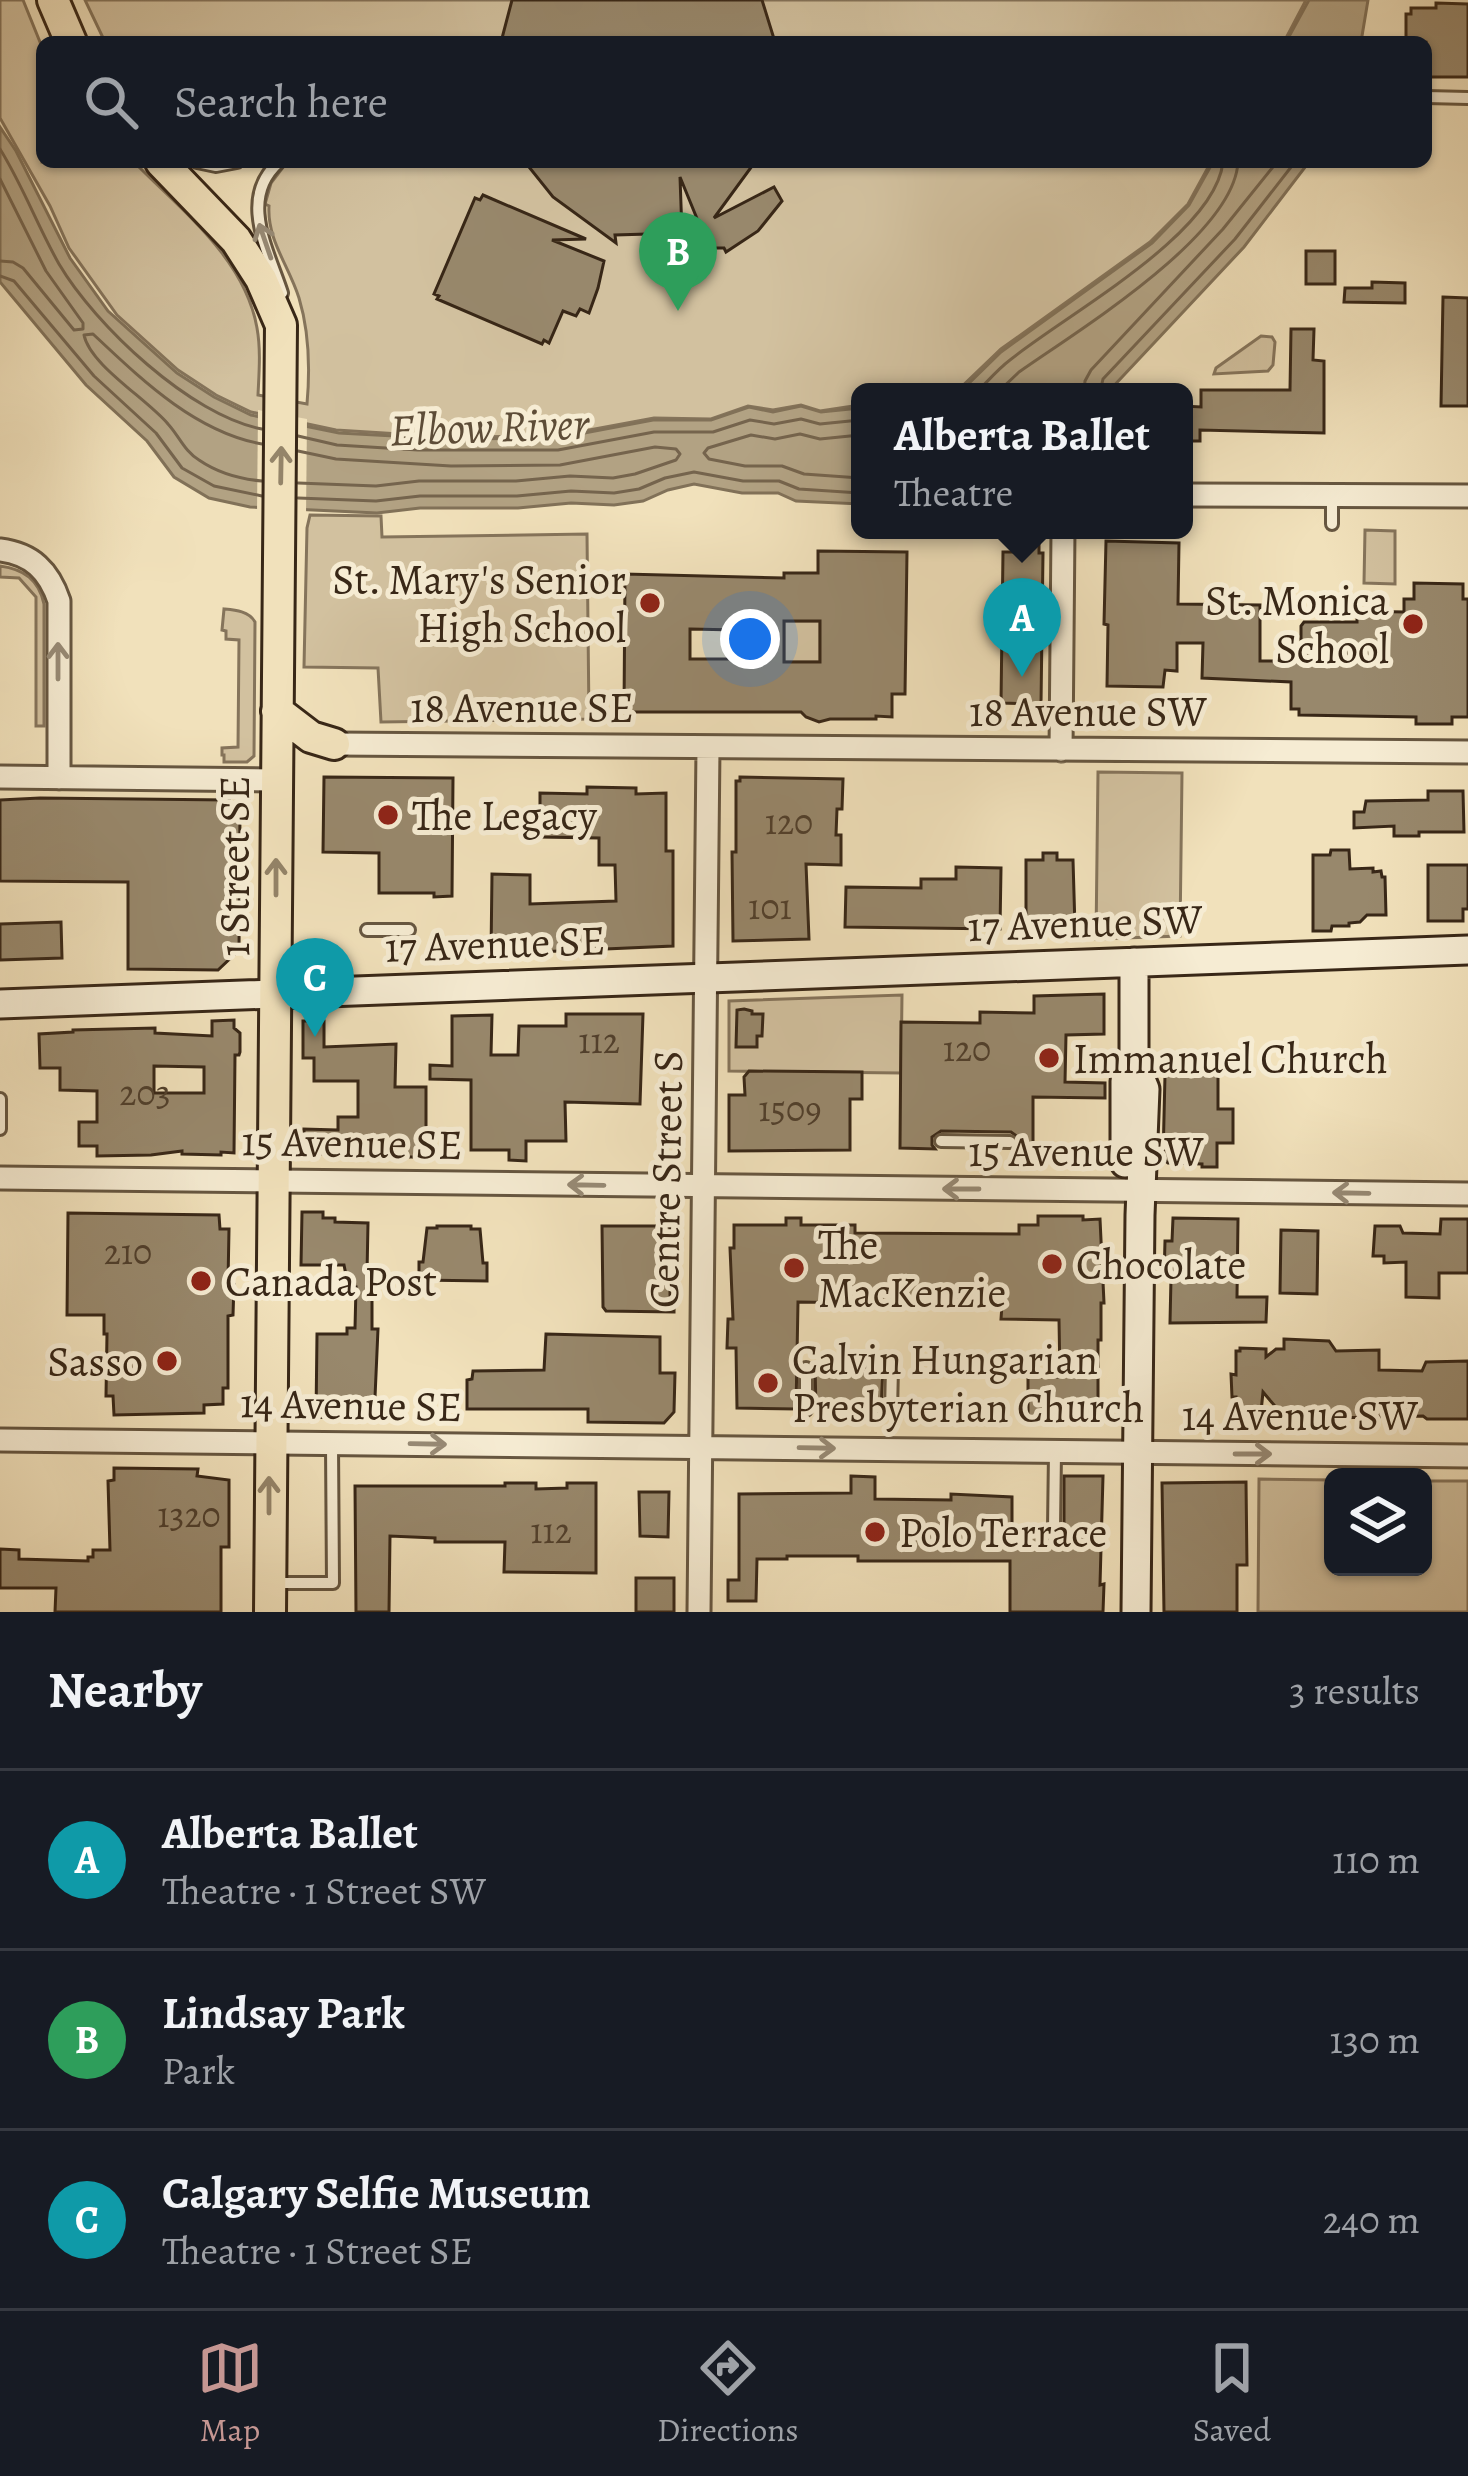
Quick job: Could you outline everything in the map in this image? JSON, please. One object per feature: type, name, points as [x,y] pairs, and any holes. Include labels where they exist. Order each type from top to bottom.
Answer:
[{"type":"main road","points":[[36,0],[38,8],[62,23]]},
{"type":"main road","name":"1 Street SE","points":[[167,168],[236,240],[261,279],[281,326],[270,1598]]},
{"type":"main road","points":[[277,711],[311,737],[334,744]]},
{"type":"main road","points":[[276,774],[303,753],[334,744]]},
{"type":"main road","name":"17 Avenue SW","points":[[706,977],[1468,950]]},
{"type":"main road","points":[[1122,1612],[1130,1453],[1133,1190],[1145,1089],[1134,1061],[1133,962]]},
{"type":"main road","name":"17 Avenue SE","points":[[0,1004],[706,977]]},
{"type":"main road","points":[[1130,1453],[1136,1612]]},
{"type":"street","points":[[1193,495],[1468,496]]},
{"type":"street","points":[[1061,750],[1063,539]]},
{"type":"street","points":[[0,550],[31,558],[53,584],[58,601],[59,778]]},
{"type":"street","name":"18 Avenue SE","points":[[334,744],[708,748]]},
{"type":"street","name":"18 Avenue SW","points":[[708,748],[1468,752]]},
{"type":"street","name":"Centre Street S","points":[[700,1612],[708,748]]},
{"type":"street","points":[[0,777],[276,774]]},
{"type":"street","name":"15 Avenue SE","points":[[0,1178],[703,1187]]},
{"type":"street","name":"15 Avenue SW","points":[[703,1187],[1468,1194]]},
{"type":"street","name":"14 Avenue SE","points":[[0,1440],[700,1447]]},
{"type":"street","name":"14 Avenue SW","points":[[700,1447],[1468,1456]]},
{"type":"lane","points":[[1432,97],[1468,98]]},
{"type":"lane","points":[[271,168],[259,188],[256,207],[285,300],[281,326]]},
{"type":"lane","points":[[1332,496],[1332,524]]},
{"type":"lane","points":[[367,930],[409,929]]},
{"type":"lane","points":[[0,1099],[0,1129]]},
{"type":"lane","points":[[941,1141],[1010,1142]]},
{"type":"lane","points":[[806,1368],[806,1409]]},
{"type":"lane","points":[[891,1411],[892,1368]]},
{"type":"lane","points":[[270,1598],[333,1582],[332,1443]]},
{"type":"lane","points":[[1054,1529],[1055,1452]]},
{"type":"shaded area","points":[[0,0],[23,0],[38,36],[36,168],[140,168],[209,237],[239,279],[257,328],[258,395],[307,404],[308,351],[302,311],[265,204],[271,183],[282,168],[1208,168],[1188,204],[1150,242],[1001,349],[965,383],[851,383],[851,406],[820,411],[801,405],[773,410],[748,406],[711,419],[654,418],[557,436],[448,437],[336,430],[251,412],[178,370],[117,315],[69,248],[0,118]]},
{"type":"shaded area","points":[[85,0],[1306,0],[1287,36],[102,36]]},
{"type":"shaded area","points":[[1261,336],[1275,342],[1268,371],[1214,374],[1216,368]]},
{"type":"shaded area","points":[[310,515],[381,516],[382,537],[587,534],[589,719],[381,722],[378,668],[304,667]]},
{"type":"shaded area","points":[[1365,530],[1395,531],[1395,584],[1364,583]]},
{"type":"shaded area","points":[[0,566],[29,577],[44,604],[44,726],[36,726],[36,597],[19,578],[0,577]]},
{"type":"shaded area","points":[[224,609],[245,613],[255,622],[254,756],[247,762],[224,762],[222,755],[222,748],[238,747],[239,640],[226,639]]},
{"type":"shaded area","points":[[784,621],[820,621],[820,662],[784,662]]},
{"type":"shaded area","points":[[1098,772],[1182,773],[1180,936],[1096,939]]},
{"type":"shaded area","points":[[902,995],[901,1073],[729,1071],[729,1001]]},
{"type":"shaded area","points":[[1259,1479],[1324,1480],[1324,1576],[1432,1576],[1432,1481],[1468,1481],[1468,1612],[1258,1612]]},
{"type":"water","points":[[1309,0],[1368,0],[1362,36],[1289,36]]},
{"type":"water","points":[[0,127],[70,258],[108,311],[177,373],[251,415],[339,433],[558,438],[653,420],[711,420],[749,407],[773,412],[801,406],[821,412],[851,409],[851,504],[796,501],[778,493],[742,493],[694,484],[614,505],[377,513],[250,507],[209,498],[174,477],[147,441],[86,385],[0,282]]},
{"type":"water","points":[[1210,168],[1304,168],[1244,247],[1116,383],[969,383],[1001,352],[1152,243],[1189,205]]},
{"type":"pier","points":[[258,410],[307,419],[306,517],[257,514]]},
{"type":"building","points":[[512,0],[762,0],[773,36],[503,36]]},
{"type":"building","points":[[1436,3],[1468,4],[1468,77],[1432,77],[1432,36],[1406,36],[1406,14],[1411,14],[1411,8],[1436,8]]},
{"type":"building","points":[[530,168],[751,168],[714,218],[774,187],[782,201],[758,231],[726,252],[707,243],[680,177],[682,233],[615,235],[616,243],[553,197]]},
{"type":"building","points":[[483,195],[586,239],[552,240],[604,261],[589,313],[580,309],[576,316],[563,311],[549,343],[544,340],[542,344],[434,294],[475,198],[480,200]]},
{"type":"building","points":[[1306,251],[1335,251],[1335,284],[1306,284]]},
{"type":"building","points":[[1372,282],[1405,283],[1405,303],[1344,302],[1345,288],[1372,288]]},
{"type":"building","points":[[1443,297],[1468,298],[1468,406],[1441,406]]},
{"type":"building","points":[[1291,329],[1314,329],[1313,360],[1324,361],[1324,433],[1200,430],[1200,441],[1193,441],[1193,407],[1201,407],[1201,390],[1290,390]]},
{"type":"building","points":[[1017,539],[1039,539],[1039,553],[1043,553],[1041,704],[1001,703],[1003,552],[1017,552]]},
{"type":"building","points":[[1106,541],[1179,543],[1178,604],[1260,605],[1260,661],[1301,657],[1304,622],[1357,622],[1357,611],[1404,612],[1404,599],[1414,599],[1414,583],[1463,584],[1463,599],[1468,599],[1468,717],[1452,717],[1452,724],[1416,724],[1416,717],[1299,715],[1299,709],[1291,709],[1291,682],[1202,678],[1203,643],[1177,643],[1177,671],[1165,670],[1163,687],[1107,686]]},
{"type":"building","points":[[818,551],[907,552],[905,694],[892,694],[892,717],[819,722],[801,712],[624,712],[625,574],[784,578],[784,573],[818,573]],"holes":[[[784,621],[820,621],[820,662],[784,662]],[[690,629],[736,630],[736,659],[690,659]]]},
{"type":"building","name":"The Legacy","points":[[324,777],[453,778],[452,896],[379,893],[379,853],[323,852]]},
{"type":"building","points":[[740,777],[843,779],[836,835],[841,835],[841,865],[806,864],[809,939],[733,941],[732,852],[736,852],[736,781]]},
{"type":"building","points":[[587,787],[666,793],[666,851],[673,851],[673,946],[491,954],[492,874],[530,875],[530,904],[616,901],[615,865],[599,865],[599,838],[540,837],[540,793],[587,794]]},
{"type":"building","points":[[1428,791],[1463,791],[1464,832],[1394,836],[1394,826],[1354,828],[1354,812],[1364,812],[1366,801],[1428,800]]},
{"type":"building","points":[[0,800],[229,800],[240,812],[239,950],[218,970],[128,969],[128,882],[0,881]]},
{"type":"building","points":[[1331,850],[1349,850],[1350,869],[1381,871],[1386,915],[1367,915],[1349,926],[1313,931],[1313,855],[1330,855]]},
{"type":"building","points":[[1043,853],[1057,853],[1057,860],[1073,860],[1075,928],[1026,925],[1026,860],[1043,860]]},
{"type":"building","points":[[1428,865],[1468,865],[1468,909],[1463,909],[1463,921],[1428,921]]},
{"type":"building","points":[[956,867],[1001,868],[1000,929],[845,927],[846,887],[921,888],[921,879],[956,879]]},
{"type":"building","points":[[61,922],[62,958],[0,960],[0,924]]},
{"type":"building","points":[[1104,994],[1104,1034],[1066,1035],[1065,1082],[1105,1083],[1105,1098],[1033,1097],[1033,1150],[1016,1150],[1019,1138],[1011,1132],[941,1131],[932,1137],[935,1149],[900,1148],[901,1022],[980,1023],[980,1012],[1034,1013],[1034,996]]},
{"type":"building","points":[[737,1010],[763,1014],[757,1047],[736,1047]]},
{"type":"building","points":[[566,1014],[643,1014],[640,1104],[565,1102],[566,1141],[526,1141],[526,1161],[509,1160],[509,1150],[471,1150],[471,1080],[430,1079],[430,1065],[452,1066],[452,1016],[492,1015],[491,1055],[518,1055],[519,1026],[566,1026]]},
{"type":"building","points":[[234,1020],[240,1033],[240,1052],[235,1055],[234,1153],[97,1156],[97,1146],[79,1146],[79,1122],[97,1122],[97,1091],[60,1090],[60,1068],[40,1068],[39,1034],[155,1028],[155,1033],[212,1036],[212,1021]],"holes":[[[154,1066],[204,1067],[204,1093],[154,1093]]]},
{"type":"building","points":[[303,1021],[324,1021],[324,1047],[396,1044],[395,1087],[426,1087],[426,1151],[417,1157],[392,1157],[392,1152],[378,1147],[349,1147],[349,1152],[304,1155],[304,1129],[338,1130],[338,1117],[358,1117],[358,1081],[314,1081],[314,1058],[303,1058]]},
{"type":"building","points":[[749,1071],[862,1072],[862,1099],[850,1099],[850,1150],[729,1151],[729,1095],[745,1095],[744,1077]]},
{"type":"building","points":[[1165,1075],[1218,1075],[1218,1109],[1233,1109],[1233,1143],[1217,1143],[1217,1167],[1163,1159]]},
{"type":"building","points":[[302,1212],[323,1212],[323,1218],[335,1218],[335,1222],[368,1223],[372,1329],[378,1329],[374,1420],[316,1417],[317,1334],[347,1334],[347,1328],[355,1328],[356,1287],[351,1287],[351,1275],[346,1275],[344,1265],[301,1265]]},
{"type":"building","points":[[68,1213],[219,1215],[220,1229],[229,1229],[228,1282],[234,1284],[223,1404],[204,1405],[204,1413],[114,1415],[113,1396],[106,1396],[104,1315],[67,1315]]},
{"type":"building","points":[[1038,1216],[1100,1219],[1104,1303],[1098,1340],[1098,1419],[1028,1418],[1028,1377],[1060,1377],[1059,1320],[1001,1319],[1002,1305],[798,1302],[796,1409],[737,1408],[736,1348],[727,1348],[728,1319],[733,1319],[730,1248],[734,1248],[734,1225],[786,1225],[786,1218],[801,1218],[801,1225],[855,1225],[855,1233],[1019,1234],[1019,1225],[1038,1225]]},
{"type":"building","points":[[1173,1218],[1238,1219],[1237,1297],[1267,1297],[1266,1322],[1170,1323],[1171,1278],[1164,1278],[1165,1241],[1172,1241]]},
{"type":"building","points":[[1441,1219],[1468,1219],[1468,1273],[1439,1273],[1439,1298],[1406,1297],[1406,1262],[1384,1263],[1384,1256],[1373,1256],[1375,1226],[1440,1234]]},
{"type":"building","points":[[602,1226],[670,1226],[674,1312],[606,1311]]},
{"type":"building","points":[[427,1228],[480,1229],[487,1281],[419,1280]]},
{"type":"building","points":[[1281,1230],[1318,1231],[1317,1294],[1280,1293]]},
{"type":"building","points":[[546,1334],[660,1337],[660,1373],[675,1373],[674,1412],[664,1423],[588,1422],[588,1409],[467,1409],[467,1380],[472,1379],[473,1371],[544,1370]]},
{"type":"building","points":[[1284,1339],[1329,1341],[1336,1351],[1379,1350],[1379,1370],[1422,1371],[1426,1362],[1468,1361],[1468,1419],[1286,1419],[1263,1392],[1261,1412],[1240,1412],[1232,1397],[1236,1351],[1266,1349],[1266,1357],[1284,1349]]},
{"type":"building","points":[[815,1365],[883,1366],[881,1411],[816,1410]]},
{"type":"building","points":[[114,1468],[198,1469],[197,1476],[229,1480],[229,1547],[221,1547],[221,1612],[55,1612],[56,1588],[0,1588],[0,1549],[19,1550],[19,1559],[88,1561],[93,1550],[110,1550],[108,1481],[114,1480]]},
{"type":"building","name":"Polo Terrace","points":[[851,1476],[875,1477],[875,1499],[951,1500],[951,1494],[1012,1497],[1012,1532],[1045,1532],[1055,1539],[1064,1530],[1064,1476],[1103,1476],[1103,1612],[1010,1612],[1010,1561],[858,1561],[858,1556],[757,1559],[756,1601],[728,1601],[728,1580],[739,1580],[739,1494],[851,1493]]},
{"type":"building","points":[[1246,1482],[1247,1565],[1237,1565],[1237,1612],[1164,1612],[1162,1483]]},
{"type":"building","points":[[536,1483],[536,1489],[596,1483],[596,1573],[504,1572],[505,1542],[435,1542],[435,1538],[390,1536],[389,1612],[356,1612],[355,1486]]},
{"type":"building","points":[[639,1492],[669,1492],[668,1537],[640,1536]]},
{"type":"building","points":[[636,1578],[674,1578],[674,1612],[636,1612]]},
{"type":"place","name":"Lindsay Park","points":[[678,311]]},
{"type":"place","name":"St. Mary's Senior High School","points":[[650,603]]},
{"type":"place","name":"St. Monica School","points":[[1413,624]]},
{"type":"place","name":"Alberta Ballet","points":[[1022,677]]},
{"type":"place","name":"The Legacy","points":[[388,815]]},
{"type":"place","name":"Calgary Selfie Museum","points":[[315,1037]]},
{"type":"place","name":"Immanuel Church","points":[[1049,1058]]},
{"type":"place","name":"Chocolate","points":[[1052,1264]]},
{"type":"place","name":"The MacKenzie","points":[[794,1268]]},
{"type":"place","name":"Canada Post","points":[[201,1281]]},
{"type":"place","name":"Sasso","points":[[167,1361]]},
{"type":"place","name":"Calvin Hungarian Presbyterian Church","points":[[768,1383]]},
{"type":"place","name":"Polo Terrace","points":[[875,1532]]},
{"type":"water label","name":"Elbow River","points":[[489,426]]}]
